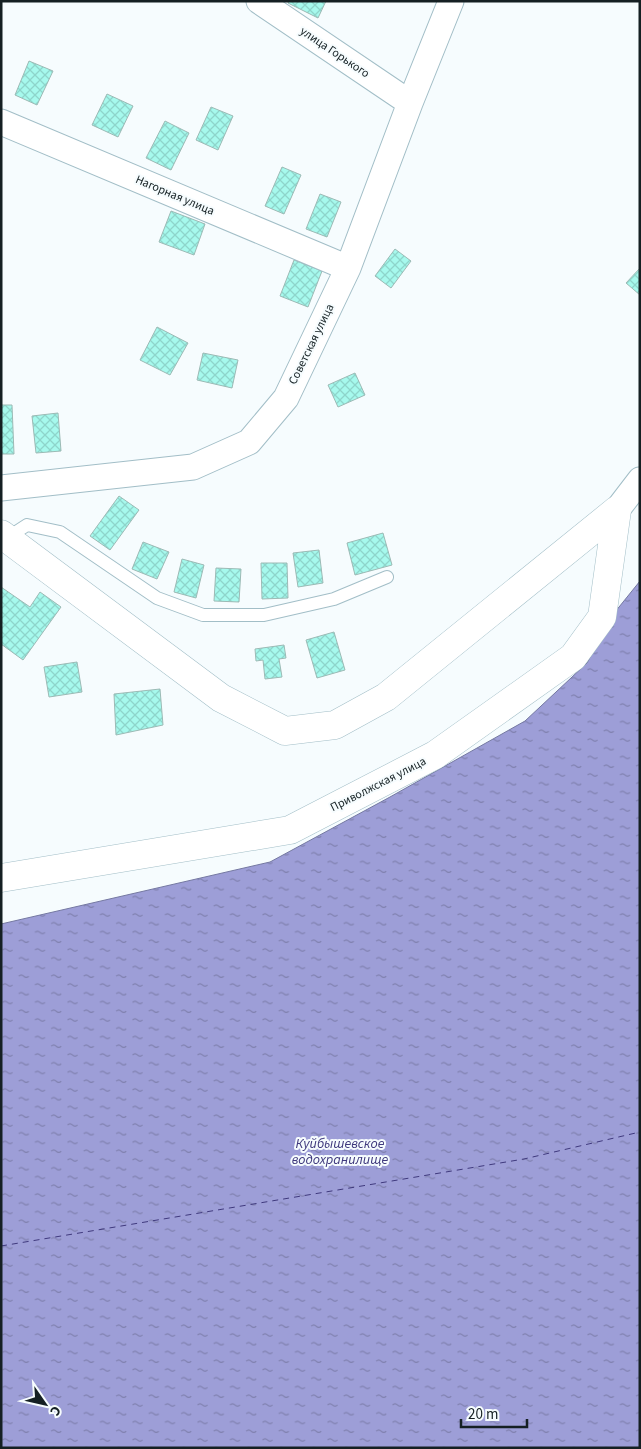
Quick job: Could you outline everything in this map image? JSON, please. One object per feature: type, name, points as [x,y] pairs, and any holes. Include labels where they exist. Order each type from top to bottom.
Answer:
[{"type":"street","name":"улица Горького","points":[[259,1],[410,102]]},
{"type":"street","name":"Советская улица","points":[[1,488],[193,467],[249,442],[286,398],[348,268],[410,102],[451,1]]},
{"type":"street","name":"Нагорная улица","points":[[1,122],[348,268]]},
{"type":"street","points":[[4,536],[221,698],[285,731],[335,725],[386,697],[617,510],[640,480]]},
{"type":"street","name":"Приволжская улица","points":[[1,878],[290,830],[435,755],[573,657],[602,617],[617,510]]},
{"type":"lane","points":[[4,536],[27,525],[60,532],[157,598],[203,614],[264,615],[334,599],[387,577]]},
{"type":"water","name":"Куйбышевское водохранилище","points":[[640,581],[640,1448],[1,1448],[1,924],[270,862],[525,721],[587,663],[615,612]]},
{"type":"building","points":[[289,1],[326,1],[318,18],[288,3]]},
{"type":"building","points":[[29,61],[53,71],[37,105],[15,95]]},
{"type":"building","points":[[107,94],[133,106],[118,137],[92,125]]},
{"type":"building","points":[[211,107],[233,116],[218,150],[196,140]]},
{"type":"building","points":[[165,121],[189,133],[171,170],[146,158]]},
{"type":"building","points":[[282,167],[301,175],[284,214],[265,206]]},
{"type":"building","points":[[320,194],[341,202],[327,237],[306,229]]},
{"type":"building","points":[[171,211],[205,224],[194,255],[159,242]]},
{"type":"building","points":[[395,249],[411,261],[391,288],[375,276]]},
{"type":"building","points":[[294,260],[322,271],[308,307],[280,296]]},
{"type":"building","points":[[640,268],[640,295],[626,283]]},
{"type":"building","points":[[157,327],[188,343],[170,375],[140,360]]},
{"type":"building","points":[[203,353],[238,360],[232,388],[197,380]]},
{"type":"building","points":[[355,373],[365,395],[338,407],[328,385]]},
{"type":"building","points":[[1,405],[12,405],[14,454],[1,454]]},
{"type":"building","points":[[58,413],[61,451],[36,453],[32,416]]},
{"type":"building","points":[[119,496],[139,510],[110,550],[90,536]]},
{"type":"building","points":[[383,533],[392,565],[355,575],[347,543]]},
{"type":"building","points":[[143,542],[169,552],[157,579],[132,569]]},
{"type":"building","points":[[319,550],[323,583],[298,587],[293,553]]},
{"type":"building","points":[[182,559],[204,565],[196,598],[174,592]]},
{"type":"building","points":[[261,563],[287,563],[288,598],[262,599]]},
{"type":"building","points":[[216,568],[241,569],[239,602],[214,601]]},
{"type":"building","points":[[1,587],[30,607],[40,592],[61,607],[23,660],[1,644]]},
{"type":"building","points":[[334,632],[345,670],[317,678],[306,640]]},
{"type":"building","points":[[284,645],[286,658],[279,659],[282,677],[265,679],[263,660],[256,661],[255,649]]},
{"type":"building","points":[[77,662],[82,692],[49,697],[44,667]]},
{"type":"building","points":[[160,689],[163,725],[116,735],[114,694]]},
{"type":"ferry route","points":[[1,1246],[524,1159],[640,1132]]}]
